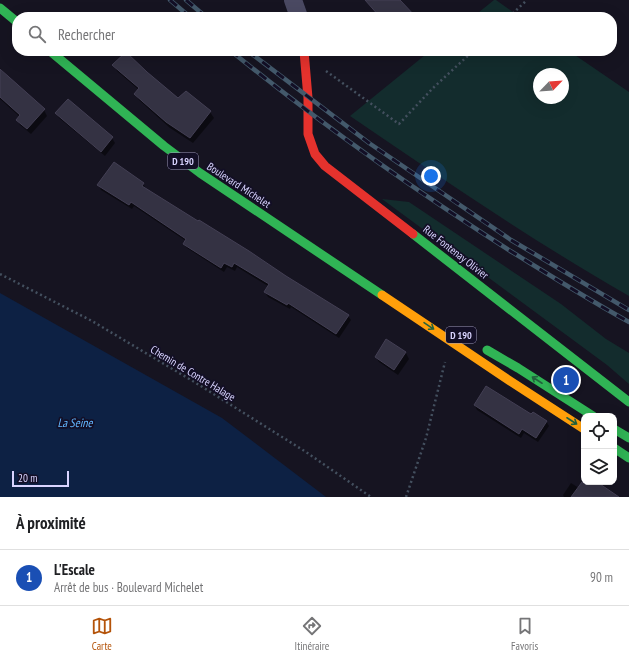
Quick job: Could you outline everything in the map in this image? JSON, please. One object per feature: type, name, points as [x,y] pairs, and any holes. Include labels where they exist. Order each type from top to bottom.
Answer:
[{"type":"main road","points":[[0,8],[12,18]]},
{"type":"main road","name":"Boulevard Michelet","points":[[56,56],[176,156],[510,381],[581,427]]},
{"type":"main road","name":"Rue Fontenay Olivier","points":[[304,56],[308,98],[308,134],[315,154],[325,166],[629,402]]},
{"type":"main road","name":"Boulevard Michelet","points":[[327,257],[436,320]]},
{"type":"main road","name":"D 190","points":[[477,344],[518,368],[588,413]]},
{"type":"main road","points":[[617,431],[629,438]]},
{"type":"main road","points":[[616,449],[629,458]]},
{"type":"street","points":[[292,0],[297,12]]},
{"type":"path","points":[[514,12],[527,0]]},
{"type":"path","points":[[305,63],[326,71],[399,124],[468,56]]},
{"type":"path","name":"Chemin de Contre Halage","points":[[0,274],[92,321],[196,383],[306,452],[371,497]]},
{"type":"path","points":[[406,497],[426,438],[445,362]]},
{"type":"green space","points":[[496,0],[513,12],[479,12]]},
{"type":"green space","points":[[424,56],[576,56],[629,92],[629,296],[453,186],[350,116]]},
{"type":"green space","points":[[382,199],[409,202],[561,304],[606,339],[629,353],[629,384],[607,365]]},
{"type":"water","name":"La Seine","points":[[0,293],[222,418],[326,497],[0,497]]},
{"type":"building","points":[[365,0],[400,0],[411,12],[376,12]]},
{"type":"building","points":[[122,56],[130,56],[178,98],[186,91],[211,111],[190,138],[166,122],[134,94],[139,88],[112,65]]},
{"type":"building","points":[[0,69],[45,109],[27,129],[16,120],[20,115],[0,97]]},
{"type":"building","points":[[68,99],[113,137],[101,152],[55,113]]},
{"type":"building","points":[[114,162],[144,183],[142,186],[249,251],[349,315],[336,334],[288,303],[287,305],[264,292],[269,284],[234,263],[232,267],[224,263],[221,268],[183,244],[186,239],[131,202],[129,205],[97,185]]},
{"type":"building","points":[[386,339],[406,352],[394,370],[375,357]]},
{"type":"building","points":[[486,386],[531,414],[533,412],[547,421],[536,438],[522,429],[519,434],[474,405]]},
{"type":"building","points":[[581,483],[581,485],[601,485],[619,497],[571,497]]},
{"type":"railway","points":[[170,0],[184,12]]},
{"type":"railway","points":[[186,0],[200,12]]},
{"type":"railway","points":[[237,56],[368,156],[439,205],[585,297],[629,322]]},
{"type":"railway","points":[[255,56],[369,143],[511,240],[629,310]]},
{"type":"traffic: fast","points":[[0,8],[12,18]]},
{"type":"traffic: fast","points":[[56,56],[164,146],[200,173],[382,295]]},
{"type":"traffic: fast","points":[[413,234],[629,402]]},
{"type":"traffic: fast","points":[[487,350],[588,413]]},
{"type":"traffic: fast","points":[[617,431],[629,438]]},
{"type":"traffic: fast","points":[[616,449],[629,458]]},
{"type":"traffic: slow","points":[[382,295],[581,427]]},
{"type":"traffic: jam","points":[[304,56],[308,98],[308,134],[315,154],[325,166],[413,234]]},
{"type":"place","name":"L'Escale","points":[[566,380]]}]
